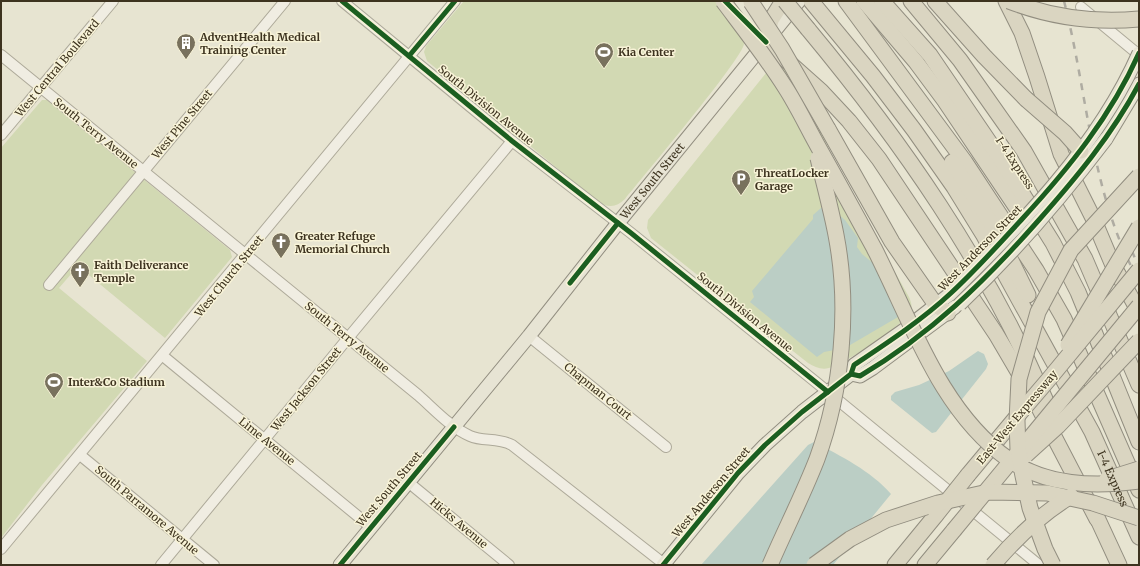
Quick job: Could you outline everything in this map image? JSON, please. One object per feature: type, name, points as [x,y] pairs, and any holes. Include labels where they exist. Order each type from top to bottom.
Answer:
[{"type":"highway","points":[[724,1],[785,87],[874,249],[930,364],[957,410],[971,427],[1008,460],[1057,481],[1115,484],[1139,481]]},
{"type":"highway","points":[[1097,519],[1019,340],[995,295],[941,206],[915,168],[857,88],[784,1],[771,20],[766,42],[821,91],[849,121],[879,159],[996,334],[1036,402],[1097,519],[1119,565]]},
{"type":"highway","name":"I-4 Express","points":[[811,1],[872,76],[954,187],[984,234],[1092,432],[1139,537]]},
{"type":"highway","points":[[836,1],[958,170],[998,234],[1046,331],[1092,432]]},
{"type":"highway","points":[[846,1],[965,162],[1036,270],[1064,319],[1139,490]]},
{"type":"highway","points":[[864,1],[916,62],[945,101],[1027,223]]},
{"type":"highway","name":"I-4 Express","points":[[882,1],[930,55],[1000,158],[1053,243],[1078,292],[1139,442]]},
{"type":"highway","points":[[911,1],[960,60],[1024,151],[1085,259],[1139,385]]},
{"type":"highway","points":[[935,1],[984,56],[1026,99],[1065,133],[1084,157]]},
{"type":"highway","points":[[999,1],[1010,22],[1022,33]]},
{"type":"highway","points":[[1007,1],[1022,33],[1061,154],[1093,218],[1112,263],[1139,312]]},
{"type":"highway","points":[[1007,1],[1040,12],[1062,16],[1114,21],[1139,19]]},
{"type":"highway","points":[[1014,1],[1021,16],[1022,33]]},
{"type":"highway","points":[[751,2],[782,49],[892,242],[948,307]]},
{"type":"highway","points":[[770,565],[817,460],[829,420],[839,372],[842,330],[841,271],[836,236],[814,140]]},
{"type":"highway","points":[[1053,565],[1045,549],[1030,508],[1018,450],[1017,421],[1019,379],[1038,312],[1071,250],[1139,176]]},
{"type":"highway","points":[[1049,379],[1080,324],[1139,227]]},
{"type":"highway","name":"East-West Expressway","points":[[895,565],[1139,270]]},
{"type":"highway","points":[[925,565],[1139,306]]},
{"type":"highway","points":[[987,491],[1058,426],[1139,341]]},
{"type":"highway","points":[[993,565],[1027,529],[1053,506],[1104,480],[1139,469]]},
{"type":"highway","points":[[814,565],[850,539],[886,520],[938,503],[988,492],[1047,493],[1093,503],[1139,518]]},
{"type":"main road","name":"West South Street","points":[[340,565],[529,336],[618,223],[799,1]]},
{"type":"main road","name":"West Anderson Street","points":[[1084,157],[1139,54]]},
{"type":"main road","name":"West Anderson Street","points":[[663,565],[738,473],[791,421],[851,374],[854,365],[904,330],[948,307],[994,270],[1027,223],[1084,157],[1117,123],[1139,84]]},
{"type":"main road","name":"West Anderson Street","points":[[948,307],[950,294],[1027,223]]},
{"type":"street","name":"West Central Boulevard","points":[[1,135],[113,1]]},
{"type":"street","name":"West Pine Street","points":[[49,285],[285,1]]},
{"type":"street","name":"South Division Avenue","points":[[342,1],[512,141],[631,233],[1039,565]]},
{"type":"street","name":"West Church Street","points":[[1,549],[163,356],[455,1]]},
{"type":"street","points":[[724,1],[766,42]]},
{"type":"street","points":[[1081,7],[1139,54]]},
{"type":"street","name":"South Terry Avenue","points":[[1,55],[245,256],[418,395],[454,427],[470,436],[502,440],[512,445],[663,565]]},
{"type":"street","name":"West Jackson Street","points":[[162,565],[512,141]]},
{"type":"street","name":"Chapman Court","points":[[529,336],[666,447]]},
{"type":"street","name":"Lime Avenue","points":[[163,356],[371,527]]},
{"type":"street","name":"South Parramore Avenue","points":[[80,455],[214,565]]},
{"type":"street","name":"Hicks Avenue","points":[[408,482],[509,565]]},
{"type":"street","points":[[1002,565],[1017,548]]},
{"type":"green space","points":[[464,1],[716,1],[741,34],[744,44],[739,54],[710,94],[625,199],[618,204],[608,206],[597,201],[427,61],[424,52],[426,46]]},
{"type":"green space","points":[[778,58],[821,133],[849,191],[909,297],[911,304],[910,312],[897,326],[847,360],[826,369],[818,368],[808,363],[651,238],[647,228],[648,220]]},
{"type":"green space","points":[[42,100],[47,100],[230,250],[232,257],[165,338],[78,266],[59,288],[147,361],[42,485],[1,538],[1,148]]},
{"type":"shaded area","points":[[828,205],[845,220],[858,238],[857,247],[862,254],[874,264],[898,309],[898,317],[845,348],[824,352],[817,357],[750,302],[754,297],[752,291],[813,219],[813,215],[821,208]]},
{"type":"shaded area","points":[[978,351],[984,354],[988,364],[986,369],[936,432],[932,433],[891,400],[891,396],[895,392],[919,385],[949,371]]},
{"type":"shaded area","points":[[814,442],[865,471],[891,494],[833,565],[701,565],[808,445]]},
{"type":"railway","points":[[1064,1],[1092,144],[1110,214],[1123,248],[1139,281]]},
{"type":"railway","points":[[1126,238],[1139,267]]},
{"type":"cycle path","points":[[342,1],[512,141],[631,233],[828,392]]},
{"type":"cycle path","points":[[409,56],[455,1]]},
{"type":"cycle path","points":[[725,1],[766,42]]},
{"type":"cycle path","points":[[663,565],[738,473],[765,445],[802,412],[851,374],[854,365],[904,331],[940,303],[997,247],[1057,180],[1088,140],[1116,98],[1139,53]]},
{"type":"cycle path","points":[[851,374],[860,376],[886,360],[933,325],[977,286],[1052,205],[1093,156],[1117,121],[1139,84]]},
{"type":"cycle path","points":[[570,283],[618,223]]},
{"type":"cycle path","points":[[340,565],[454,427]]},
{"type":"place","name":"AdventHealth Medical Training Center","points":[[186,60]]},
{"type":"place","name":"Kia Center","points":[[604,69]]},
{"type":"place","name":"ThreatLocker Garage","points":[[741,196]]},
{"type":"place","name":"Greater Refuge Memorial Church","points":[[281,259]]},
{"type":"place","name":"Faith Deliverance Temple","points":[[80,288]]},
{"type":"place","name":"Inter&Co Stadium","points":[[54,399]]}]
